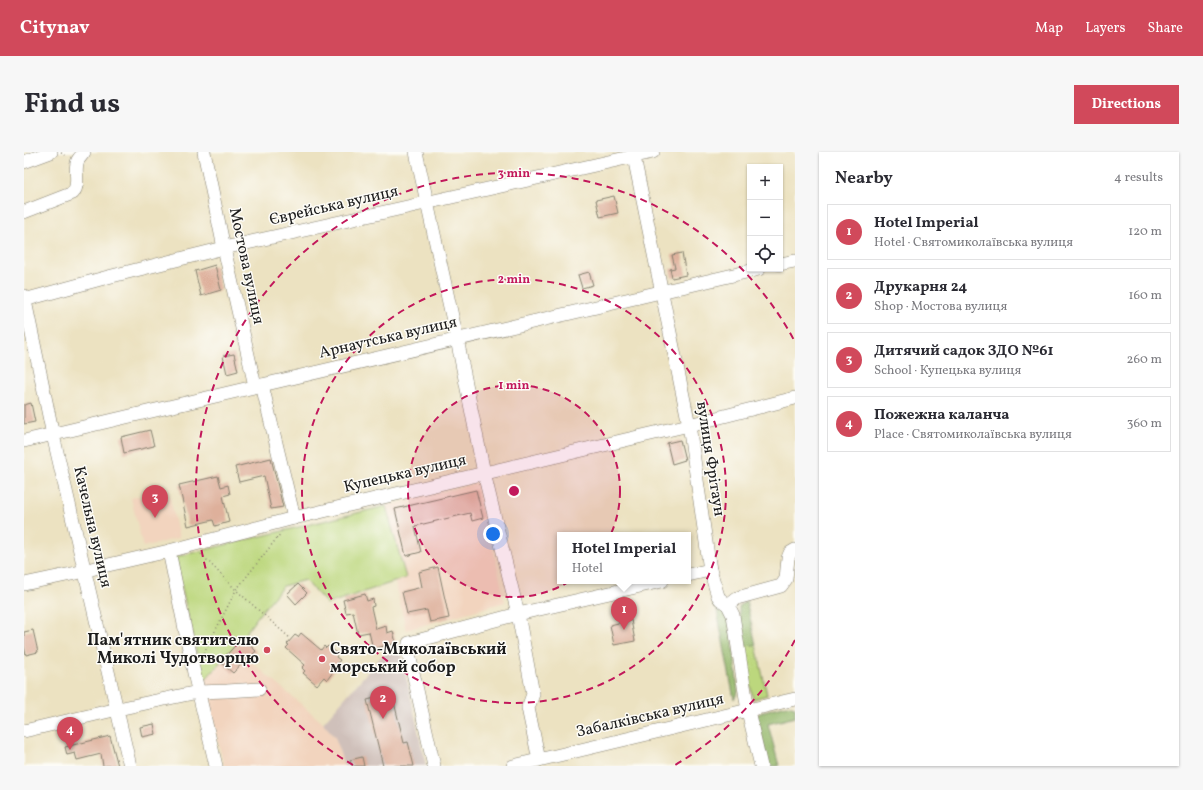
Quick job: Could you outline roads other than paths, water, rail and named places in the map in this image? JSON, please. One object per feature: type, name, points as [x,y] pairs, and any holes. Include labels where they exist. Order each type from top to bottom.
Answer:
[{"type":"street","points":[[24,162],[51,152]]},
{"type":"street","points":[[24,212],[73,194],[77,184],[78,160],[84,152]]},
{"type":"street","name":"Мостова вулиця","points":[[204,152],[224,248],[258,385],[294,518]]},
{"type":"street","points":[[416,152],[458,339],[484,473],[518,614],[533,694],[528,708],[546,761]]},
{"type":"street","name":"Єврейська вулиця","points":[[24,299],[224,248],[428,203],[634,154],[653,152]]},
{"type":"street","name":"вулиця Фрітаун","points":[[634,154],[689,425],[710,570],[718,596],[728,604],[732,615],[748,711],[761,766]]},
{"type":"street","points":[[783,263],[795,261]]},
{"type":"street","name":"Арнаутська вулиця","points":[[24,441],[258,385],[747,272]]},
{"type":"street","name":"Качельна вулиця","points":[[24,299],[53,434],[130,766]]},
{"type":"street","name":"Купецька вулиця","points":[[24,584],[169,552],[294,518],[689,425],[795,398]]},
{"type":"street","points":[[728,604],[737,598],[781,586],[786,579],[788,558],[790,553],[795,550]]},
{"type":"street","points":[[169,552],[194,674],[216,766]]},
{"type":"street","points":[[691,574],[710,570]]},
{"type":"street","points":[[434,766],[408,650],[409,643],[518,614],[649,584]]},
{"type":"street","points":[[24,731],[198,692],[259,689]]},
{"type":"street","name":"Забалківська вулиця","points":[[513,766],[546,761],[795,699]]},
{"type":"place","name":"Дитячий садок ЗДО №61","points":[[155,518]]},
{"type":"place","name":"Hotel Imperial","points":[[624,630]]},
{"type":"place","name":"Пам'ятник святителю Миколі Чудотворцю","points":[[267,650]]},
{"type":"place","name":"Свято-Миколаївський морський собор","points":[[322,659]]},
{"type":"place","name":"Друкарня 24","points":[[383,719]]},
{"type":"place","name":"Пожежна каланча","points":[[70,750]]}]
